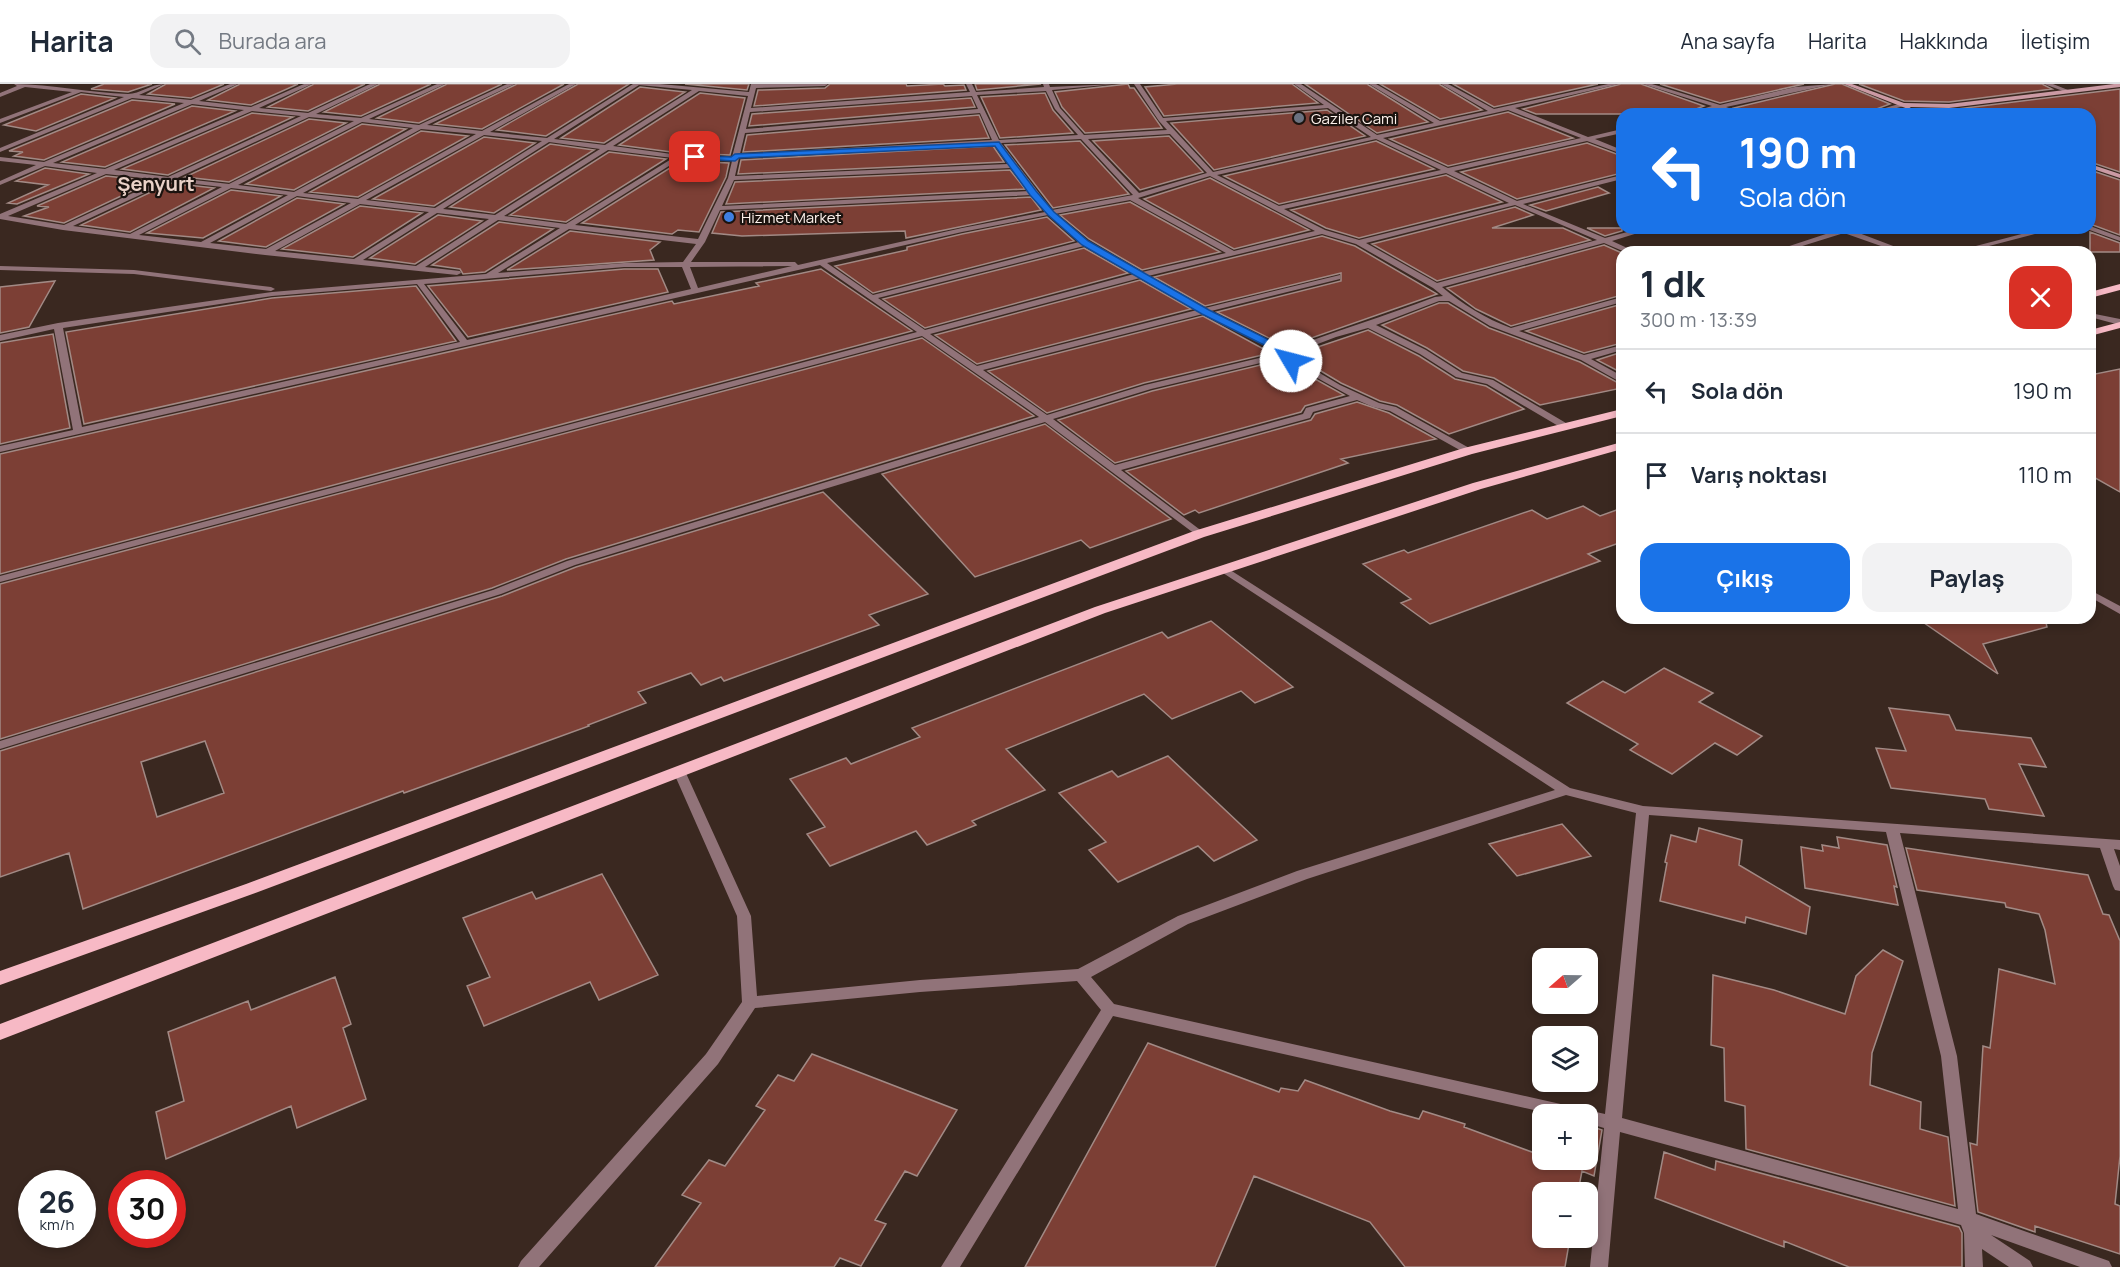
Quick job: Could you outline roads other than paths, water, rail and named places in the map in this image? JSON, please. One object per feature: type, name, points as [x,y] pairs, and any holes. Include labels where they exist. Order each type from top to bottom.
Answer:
[{"type":"main road","points":[[1847,84],[1911,108]]},
{"type":"main road","points":[[1902,105],[1949,106],[2120,85]]},
{"type":"main road","points":[[2096,168],[2120,176]]},
{"type":"main road","points":[[2096,293],[2120,287]]},
{"type":"main road","points":[[2096,331],[2120,323]]},
{"type":"main road","points":[[0,978],[252,888],[1199,534],[1468,451],[1616,413]]},
{"type":"main road","points":[[0,1032],[1100,610],[1477,486],[1616,447]]},
{"type":"street","points":[[17,84],[485,133],[679,157],[735,158],[1172,132]]},
{"type":"street","points":[[0,94],[27,84]]},
{"type":"street","points":[[0,121],[97,84]]},
{"type":"street","points":[[0,150],[160,84]]},
{"type":"street","points":[[0,183],[235,84]]},
{"type":"street","points":[[0,217],[309,84]]},
{"type":"street","points":[[63,228],[305,114],[375,84]]},
{"type":"street","points":[[131,236],[362,120],[442,84]]},
{"type":"street","points":[[203,244],[421,126],[513,84]]},
{"type":"street","points":[[265,253],[573,84]]},
{"type":"street","points":[[356,261],[639,84],[698,89],[825,84]]},
{"type":"street","points":[[969,84],[997,143],[1013,166],[1051,214],[1085,243],[1206,312],[1272,345],[1282,355],[1357,396],[1393,409],[1468,451]]},
{"type":"street","points":[[746,110],[1047,86],[1113,84]]},
{"type":"street","points":[[1137,84],[1161,120],[1211,174],[1322,232],[1359,242],[1436,286],[1450,298],[1493,324],[1584,358],[1616,377]]},
{"type":"street","points":[[1297,84],[1376,137],[1518,204],[1618,246]]},
{"type":"street","points":[[1372,84],[1439,123]]},
{"type":"street","points":[[1444,84],[1493,111]]},
{"type":"street","points":[[1575,84],[1586,90]]},
{"type":"street","points":[[0,449],[962,230],[1138,195],[1211,174],[1616,84]]},
{"type":"street","points":[[1646,84],[1724,108]]},
{"type":"street","points":[[1710,108],[1795,89],[1830,84]]},
{"type":"street","points":[[2047,84],[2065,90]]},
{"type":"street","points":[[1047,86],[1057,108],[1138,195]]},
{"type":"street","points":[[685,266],[701,242],[732,178],[752,88]]},
{"type":"street","points":[[417,268],[698,89]]},
{"type":"street","points":[[1891,108],[1902,105]]},
{"type":"street","points":[[1161,120],[1328,106]]},
{"type":"street","points":[[1507,107],[1616,150]]},
{"type":"street","points":[[741,131],[982,111]]},
{"type":"street","points":[[1277,209],[1616,133]]},
{"type":"street","points":[[0,217],[63,228],[265,253],[486,276],[679,157]]},
{"type":"street","points":[[0,159],[170,177],[701,242]]},
{"type":"street","points":[[732,178],[1013,166]]},
{"type":"street","points":[[1359,242],[1616,179]]},
{"type":"street","points":[[717,208],[1033,193]]},
{"type":"street","points":[[1138,195],[1132,198],[1232,253]]},
{"type":"street","points":[[2096,231],[2120,239]]},
{"type":"street","points":[[0,579],[1141,275],[1322,232]]},
{"type":"street","points":[[1436,286],[1626,234]]},
{"type":"street","points":[[1793,246],[1830,234]]},
{"type":"street","points":[[1858,234],[1889,246]]},
{"type":"street","points":[[1981,246],[2030,234]]},
{"type":"street","points":[[873,297],[1085,243]]},
{"type":"street","points":[[820,262],[1046,418],[1199,534]]},
{"type":"street","points":[[0,338],[58,326],[292,292],[624,265],[787,263],[803,266]]},
{"type":"street","points":[[685,266],[695,291]]},
{"type":"street","points":[[0,268],[134,272],[292,292]]},
{"type":"street","points":[[976,369],[1337,277]]},
{"type":"street","points":[[419,282],[465,343]]},
{"type":"street","points":[[0,745],[475,599],[571,564],[1046,418],[1148,387],[1282,355],[1438,299],[1450,298]]},
{"type":"street","points":[[1512,330],[1616,301]]},
{"type":"street","points":[[2096,317],[2120,323]]},
{"type":"street","points":[[1369,325],[1423,352],[1459,375],[1490,382],[1563,425]]},
{"type":"street","points":[[58,326],[78,431]]},
{"type":"street","points":[[1584,358],[1616,349]]},
{"type":"street","points":[[1113,469],[1307,416],[1309,410],[1357,396]]},
{"type":"street","points":[[1224,569],[1566,791],[1643,810],[2120,845]]},
{"type":"street","points":[[2096,597],[2120,611]]},
{"type":"street","points":[[527,1267],[712,1059],[750,1003],[744,916],[680,771]]},
{"type":"street","points":[[750,1003],[920,986],[1081,975],[1183,920],[1302,875],[1566,791]]},
{"type":"street","points":[[1599,1267],[1643,810]]},
{"type":"street","points":[[1892,830],[1949,1056],[1974,1267]]},
{"type":"street","points":[[2105,844],[2120,886]]},
{"type":"street","points":[[1081,975],[1109,1009],[1535,1104]]},
{"type":"street","points":[[950,1267],[1109,1009]]},
{"type":"street","points":[[1598,1119],[1970,1226],[2103,1267]]},
{"type":"street","points":[[1970,1226],[2024,1267]]},
{"type":"place","name":"Gaziler Cami","points":[[1299,118]]},
{"type":"place","name":"Hizmet Market","points":[[729,217]]},
{"type":"district","name":"Şenyurt","points":[[156,183]]}]
